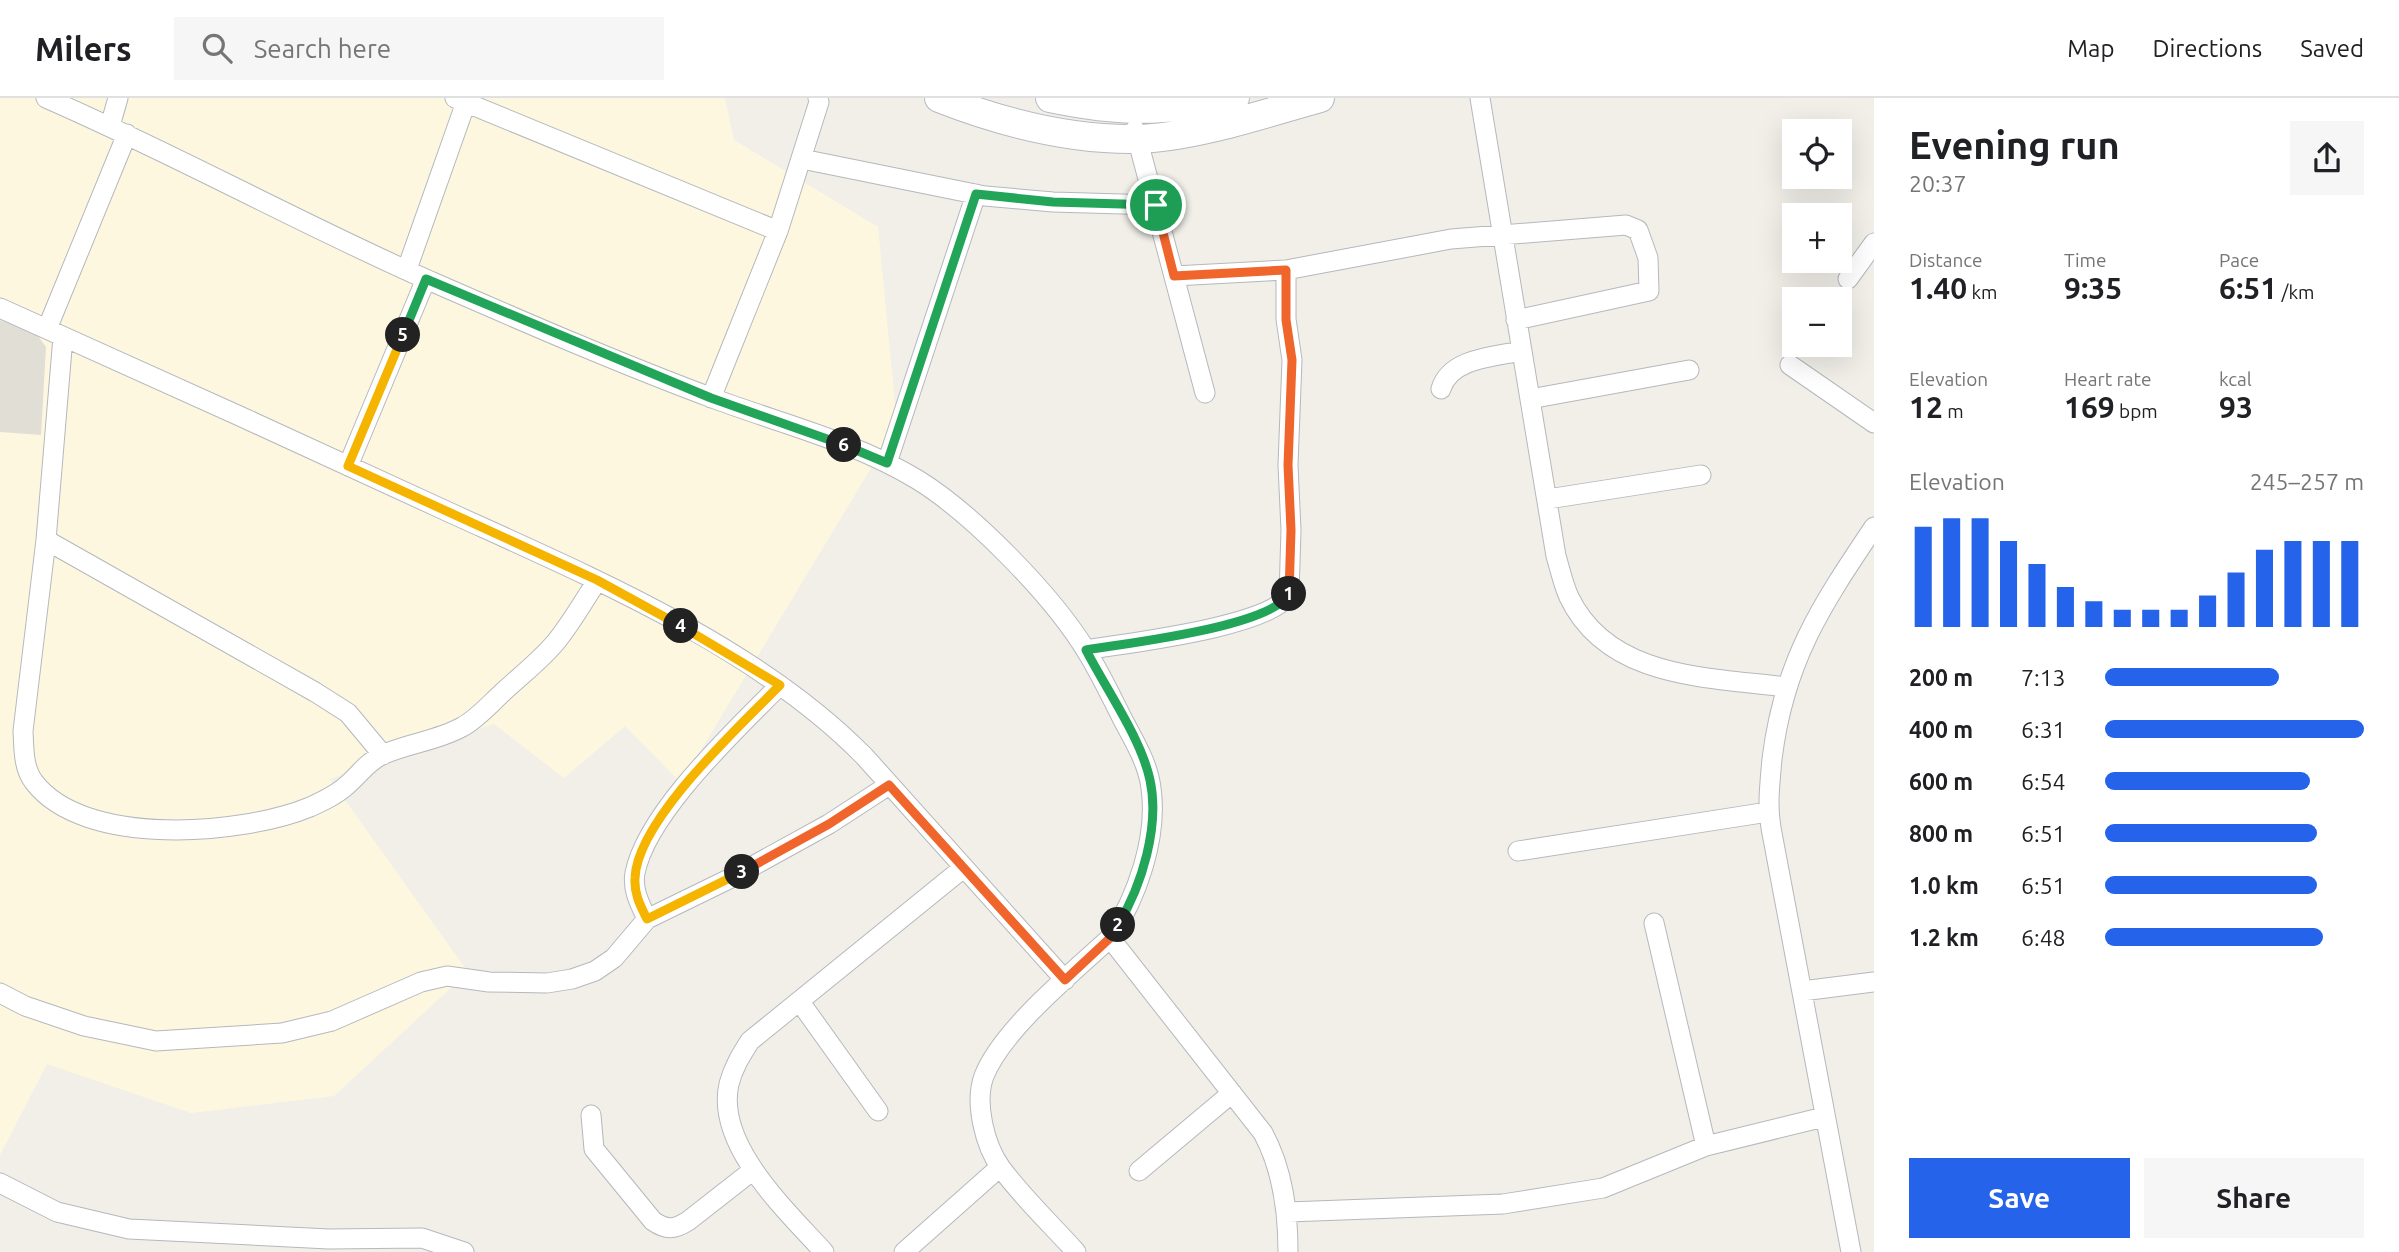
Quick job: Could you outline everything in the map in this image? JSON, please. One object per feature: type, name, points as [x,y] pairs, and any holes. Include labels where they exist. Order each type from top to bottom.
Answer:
[{"type":"main road","points":[[939,98],[1016,123],[1138,139],[1210,126],[1320,98]]},
{"type":"main road","points":[[1050,98],[1129,111],[1197,105],[1236,98]]},
{"type":"street","points":[[46,98],[426,279],[711,398],[887,463],[920,481],[974,525],[1047,600],[1086,650],[1140,752],[1152,794],[1144,863],[1126,912],[1110,938],[1001,1045],[984,1076],[980,1091],[987,1138],[1000,1167],[1076,1252]]},
{"type":"street","points":[[118,98],[118,130],[55,333],[46,540],[23,731],[24,758],[33,782],[53,799],[79,814],[107,823],[160,830],[244,825],[289,814],[326,799],[383,755],[436,739],[463,727],[558,639],[597,580]]},
{"type":"street","points":[[1480,98],[1556,556],[1569,596],[1585,622],[1610,645],[1639,662],[1670,673],[1785,687]]},
{"type":"street","points":[[711,398],[778,231],[821,99]]},
{"type":"street","points":[[407,270],[461,100],[778,231]]},
{"type":"street","points":[[1129,111],[1205,393]]},
{"type":"street","points":[[802,159],[976,194],[1053,202],[1156,205]]},
{"type":"street","points":[[887,463],[976,194]]},
{"type":"street","points":[[1174,276],[1286,270],[1451,239],[1626,225],[1642,235],[1648,258],[1648,292],[1516,320]]},
{"type":"street","points":[[1848,279],[1874,243]]},
{"type":"street","points":[[1086,650],[1226,625],[1274,609],[1284,603],[1289,594],[1291,530],[1288,465],[1292,360],[1286,320],[1286,270]]},
{"type":"street","points":[[348,466],[426,279]]},
{"type":"street","points":[[0,309],[597,580],[780,685],[830,722],[1065,980]]},
{"type":"street","points":[[1441,389],[1444,379],[1456,368],[1521,351]]},
{"type":"street","points":[[1790,365],[1874,423]]},
{"type":"street","points":[[1530,399],[1689,370]]},
{"type":"street","points":[[1548,499],[1701,475]]},
{"type":"street","points":[[1851,1252],[1768,812],[1775,734],[1785,687],[1819,610],[1874,527]]},
{"type":"street","points":[[46,540],[315,691],[348,713],[383,755]]},
{"type":"street","points":[[647,919],[636,895],[635,875],[645,842],[671,802],[780,685]]},
{"type":"street","points":[[0,993],[25,1006],[84,1026],[156,1041],[282,1033],[332,1021],[421,982],[447,976],[489,982],[547,983],[572,979],[595,971],[614,958],[647,919],[731,878],[829,824],[889,785]]},
{"type":"street","points":[[1518,851],[1768,812]]},
{"type":"street","points":[[824,1252],[752,1171],[739,1146],[729,1106],[728,1087],[734,1067],[750,1041],[962,869]]},
{"type":"street","points":[[1654,923],[1706,1146]]},
{"type":"street","points":[[1110,938],[1232,1093],[1270,1146],[1288,1212],[1288,1252]]},
{"type":"street","points":[[1802,991],[1874,982]]},
{"type":"street","points":[[800,1002],[877,1111]]},
{"type":"street","points":[[1139,1171],[1232,1093]]},
{"type":"street","points":[[591,1115],[594,1149],[653,1221],[664,1229],[677,1228],[688,1222],[752,1171]]},
{"type":"street","points":[[1288,1212],[1503,1204],[1603,1188],[1706,1146],[1824,1117]]},
{"type":"street","points":[[912,1250],[1000,1167]]},
{"type":"street","points":[[0,1183],[57,1212],[129,1229],[329,1239],[422,1238],[464,1252]]},
{"type":"shaded area","points":[[0,98],[725,98],[734,140],[878,227],[897,425],[681,783],[625,726],[564,778],[494,724],[330,779],[468,972],[334,1096],[191,1113],[47,1064],[0,1155]]},
{"type":"shaded area","points":[[0,320],[35,332],[46,347],[41,435],[0,432]]},
{"type":"route","points":[[976,194],[1053,202],[1156,205],[1174,276],[1286,270],[1286,320],[1293,379],[1288,465],[1291,581],[1284,603],[1261,614],[1226,625],[1086,650],[1140,752],[1152,794],[1152,813],[1144,863],[1126,912],[1110,938],[1065,980],[889,785],[829,824],[731,878],[647,919],[636,895],[635,875],[645,842],[671,802],[780,685],[705,639],[597,580],[348,466],[426,279],[711,398],[887,463],[976,194]]}]
